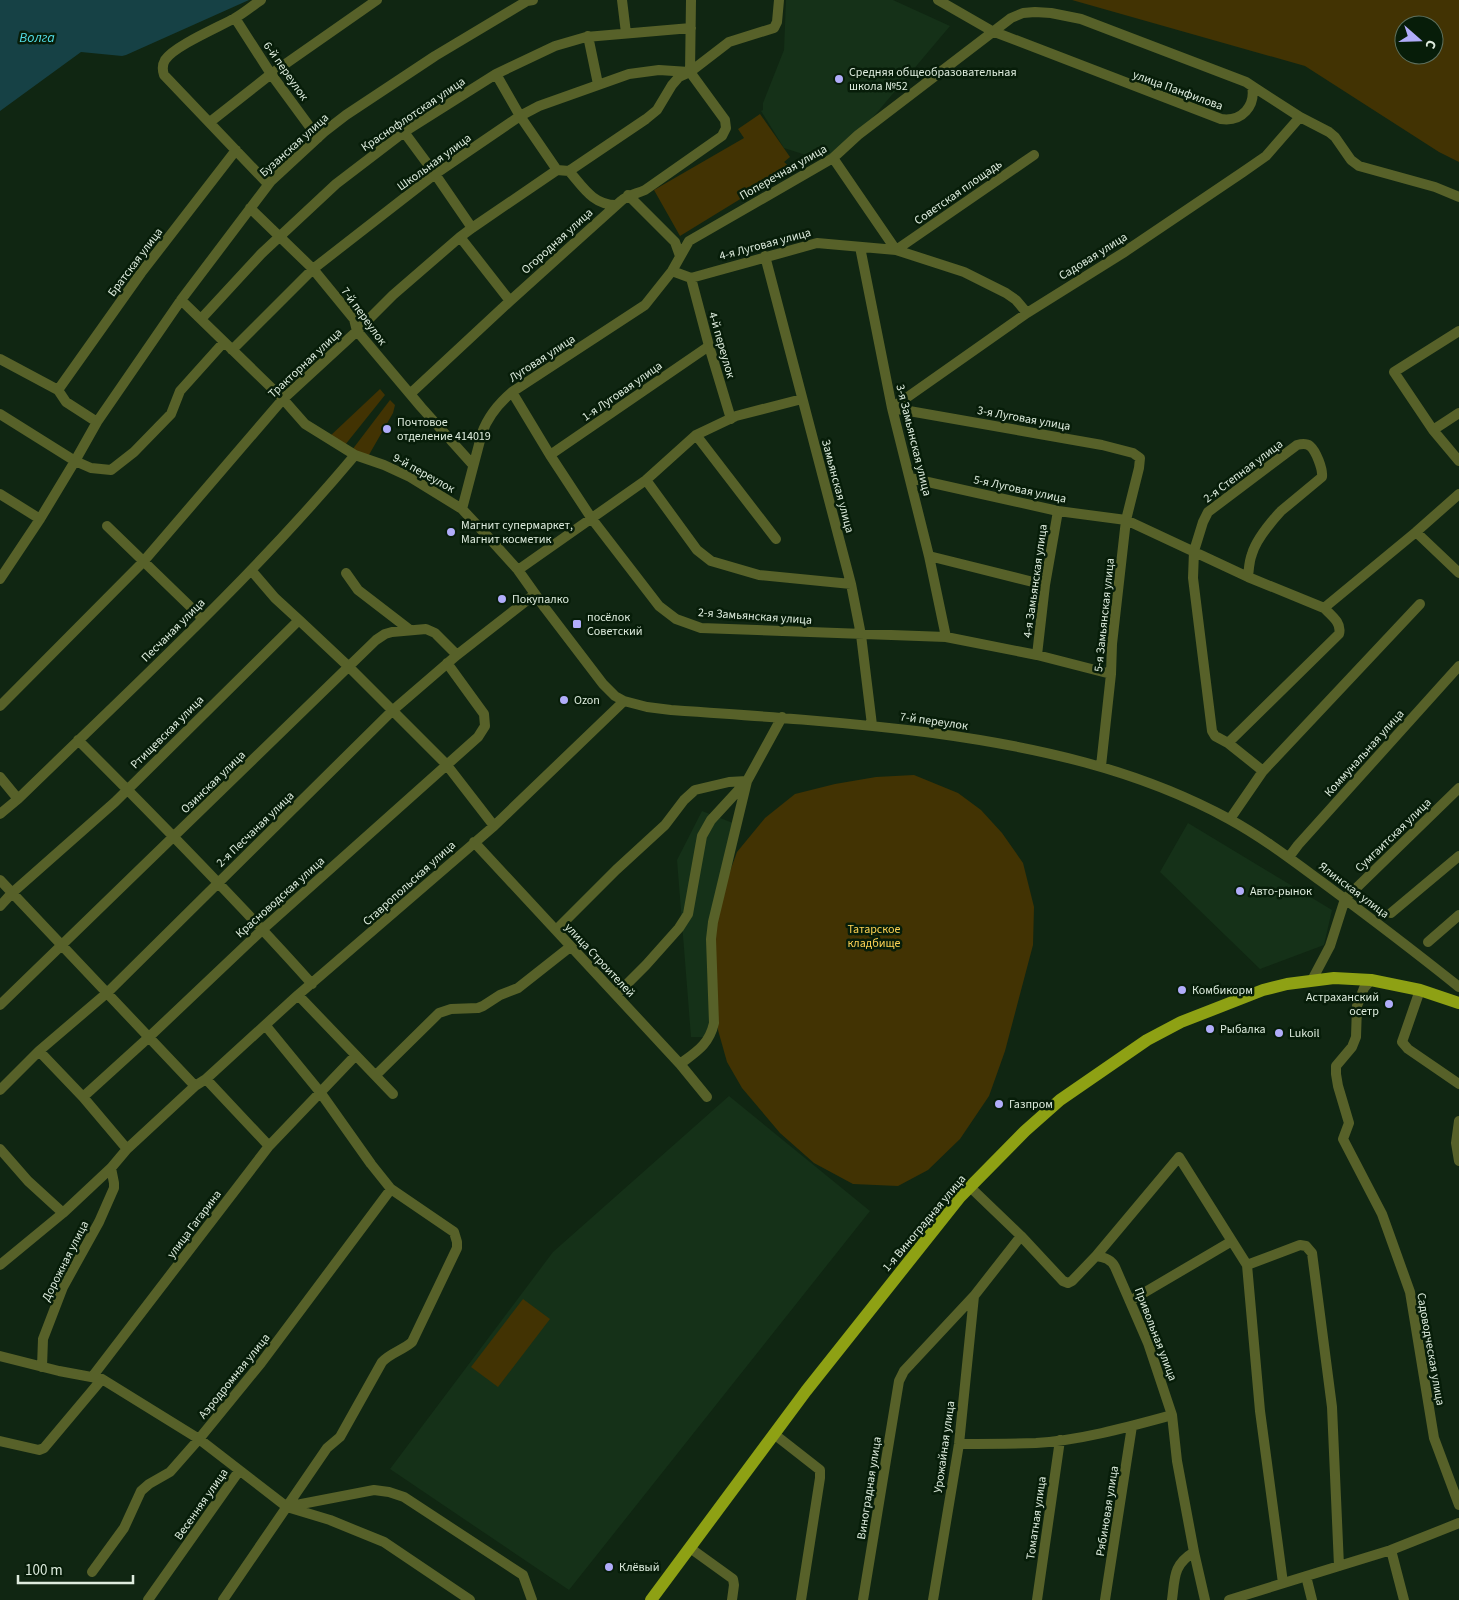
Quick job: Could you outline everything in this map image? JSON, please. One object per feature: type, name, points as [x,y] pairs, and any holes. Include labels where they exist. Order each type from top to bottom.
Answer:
[{"type":"main road","name":"1-я Виноградная улица","points":[[651,1600],[806,1391],[960,1198],[1025,1131],[1060,1100],[1147,1040],[1181,1022],[1263,990],[1312,980],[1353,978],[1420,990],[1459,1003]]},
{"type":"street","points":[[261,0],[235,18],[173,52],[166,59],[162,68],[164,75],[268,184]]},
{"type":"street","points":[[210,122],[272,74],[377,0]]},
{"type":"street","name":"Бузанская улица","points":[[97,422],[181,300],[268,184],[346,115],[435,56],[529,0]]},
{"type":"street","points":[[622,0],[626,33]]},
{"type":"street","points":[[690,72],[691,0]]},
{"type":"street","points":[[496,74],[520,116],[557,170],[569,171],[654,112],[676,80],[690,72],[729,42],[774,28],[777,22],[779,0]]},
{"type":"street","name":"улица Панфилова","points":[[938,0],[992,31],[1221,119],[1228,120],[1247,111],[1252,100],[1252,86]]},
{"type":"street","name":"Поперечная улица","points":[[680,256],[689,241],[833,158],[858,135],[992,31],[1011,18],[1023,13],[1051,13],[1081,19],[1246,82],[1252,86]]},
{"type":"street","name":"6-й переулок","points":[[235,18],[318,138]]},
{"type":"street","name":"Краснофлотская улица","points":[[201,319],[280,237],[336,184],[404,132],[496,74],[555,46],[588,36],[691,28]]},
{"type":"street","points":[[588,36],[598,84]]},
{"type":"street","name":"Школьная улица","points":[[232,350],[313,269],[435,174],[520,116],[538,106],[629,74],[659,70],[690,72]]},
{"type":"street","name":"Огородная улица","points":[[410,394],[616,205],[628,196],[645,190],[722,136],[726,128],[725,120],[690,72]]},
{"type":"street","points":[[1252,86],[1300,117],[1329,132],[1335,137],[1351,160],[1359,166],[1435,187],[1459,198]]},
{"type":"street","name":"Садовая улица","points":[[892,408],[1027,313],[1123,253],[1266,156],[1300,117]]},
{"type":"street","points":[[404,132],[472,228]]},
{"type":"street","name":"Братская улица","points":[[58,390],[141,273],[236,150]]},
{"type":"street","name":"Советская площадь","points":[[896,250],[1034,155]]},
{"type":"street","points":[[833,158],[896,250]]},
{"type":"street","name":"Тракторная улица","points":[[0,706],[143,562],[283,399],[357,332],[394,295],[460,237],[557,170]]},
{"type":"street","points":[[569,171],[590,195],[601,203],[616,205]]},
{"type":"street","points":[[628,196],[675,242],[680,256]]},
{"type":"street","name":"7-й переулок","points":[[250,208],[313,269],[354,319],[357,332],[473,465]]},
{"type":"street","points":[[460,237],[510,301]]},
{"type":"street","name":"4-я Луговая улица","points":[[691,278],[817,242],[896,250],[964,272],[1006,293],[1016,300],[1027,313]]},
{"type":"street","name":"3-я Замьянская улица","points":[[860,247],[892,408],[929,556],[946,637]]},
{"type":"street","name":"Луговая улица","points":[[462,509],[486,421],[501,401],[645,305],[672,271],[680,256]]},
{"type":"street","name":"Замьянская улица","points":[[765,256],[851,584],[861,635],[872,725]]},
{"type":"street","points":[[672,271],[691,278]]},
{"type":"street","name":"4-й переулок","points":[[691,278],[731,419]]},
{"type":"street","name":"9-й переулок","points":[[181,300],[283,399],[305,424],[355,455],[384,464],[410,477],[462,509],[518,570],[603,684],[615,696],[624,701]]},
{"type":"street","points":[[1458,459],[1433,430],[1394,372],[1459,331]]},
{"type":"street","points":[[0,414],[75,462],[96,469],[109,470],[116,468],[172,414],[176,397],[180,391],[224,342]]},
{"type":"street","name":"1-я Луговая улица","points":[[550,455],[709,346]]},
{"type":"street","points":[[0,359],[58,390],[66,402],[97,422],[40,519],[0,579]]},
{"type":"street","name":"2-я Замьянская улица","points":[[512,392],[592,519],[659,606],[687,624],[701,628],[946,637],[1111,674]]},
{"type":"street","points":[[518,570],[646,480],[696,436],[736,416],[802,399]]},
{"type":"street","name":"3-я Луговая улица","points":[[892,408],[1102,444],[1136,454],[1140,458],[1139,468]]},
{"type":"street","points":[[1433,430],[1459,413]]},
{"type":"street","points":[[696,436],[776,539]]},
{"type":"street","name":"2-я Степная улица","points":[[1248,577],[1254,548],[1275,518],[1322,477],[1322,469],[1310,446],[1306,444],[1297,445],[1208,512],[1202,522],[1194,552],[1193,578],[1212,731],[1263,771]]},
{"type":"street","name":"Песчаная улица","points":[[0,814],[18,799],[202,619],[323,494],[355,455]]},
{"type":"street","name":"5-я Замьянская улица","points":[[1101,766],[1126,520],[1139,468]]},
{"type":"street","name":"5-я Луговая улица","points":[[910,478],[1058,511],[1126,520],[1248,577],[1324,608]]},
{"type":"street","points":[[646,480],[697,550],[711,561],[759,575],[851,584]]},
{"type":"street","points":[[0,494],[40,519]]},
{"type":"street","points":[[1228,743],[1339,634],[1340,628],[1338,623],[1324,608],[1459,494]]},
{"type":"street","name":"4-я Замьянская улица","points":[[1037,656],[1045,585],[1058,511]]},
{"type":"street","points":[[107,526],[202,619]]},
{"type":"street","points":[[1416,532],[1459,573]]},
{"type":"street","points":[[929,556],[1045,585]]},
{"type":"street","points":[[250,570],[275,598],[446,764],[494,826]]},
{"type":"street","points":[[346,573],[358,590],[410,630]]},
{"type":"street","name":"2-я Песчаная улица","points":[[0,1090],[39,1052],[108,992],[392,711],[456,655],[535,594]]},
{"type":"street","points":[[1230,819],[1263,771],[1420,604]]},
{"type":"street","name":"Ртищевская улица","points":[[0,906],[12,893],[115,802],[299,620]]},
{"type":"street","name":"Озинская улица","points":[[0,1005],[376,640],[385,634],[396,631],[426,629],[434,633],[456,655]]},
{"type":"street","name":"Красноводская улица","points":[[84,1097],[263,929],[482,732],[485,726],[484,714],[447,663]]},
{"type":"street","name":"Коммунальная улица","points":[[1289,857],[1459,666]]},
{"type":"street","name":"7-й переулок","points":[[624,701],[647,707],[671,710],[872,725],[977,740],[1054,754],[1101,766],[1160,786],[1230,819]]},
{"type":"street","name":"Ставропольская улица","points":[[206,1079],[298,995],[494,826],[624,701]]},
{"type":"street","points":[[616,995],[679,928],[688,914],[702,836],[711,820],[747,781],[782,717]]},
{"type":"street","points":[[78,740],[175,837],[263,929],[312,984]]},
{"type":"street","points":[[0,777],[18,799]]},
{"type":"street","points":[[556,930],[616,870],[665,825],[684,800],[695,790],[729,782],[747,781]]},
{"type":"street","points":[[680,1064],[706,1044],[712,1033],[714,1024],[711,939],[713,922],[747,781]]},
{"type":"street","name":"Сумгаитская улица","points":[[1345,899],[1459,788]]},
{"type":"street","name":"Ялинская улица","points":[[1230,819],[1289,857],[1459,987]]},
{"type":"street","name":"улица Строителей","points":[[474,842],[680,1064],[707,1097]]},
{"type":"street","points":[[1391,914],[1459,856]]},
{"type":"street","points":[[0,880],[195,1086]]},
{"type":"street","points":[[1312,980],[1330,946],[1345,899]]},
{"type":"street","points":[[1428,942],[1459,915]]},
{"type":"street","points":[[376,1075],[439,1013],[450,1009],[478,1008],[483,1006],[500,995],[518,988],[570,947]]},
{"type":"street","name":"Садоводческая улица","points":[[1371,980],[1364,988],[1357,1006],[1356,1037],[1352,1047],[1336,1066],[1338,1086],[1349,1123],[1343,1139],[1382,1214],[1410,1292],[1434,1438],[1459,1505]]},
{"type":"street","points":[[1420,990],[1402,1042],[1408,1049],[1459,1084]]},
{"type":"street","points":[[298,995],[393,1094]]},
{"type":"street","points":[[223,1600],[327,1448],[340,1436],[382,1362],[412,1342],[454,1256],[457,1242],[454,1232],[391,1189],[320,1092],[266,1026]]},
{"type":"street","points":[[39,1052],[84,1097],[128,1149]]},
{"type":"street","name":"улица Гагарина","points":[[92,1376],[269,1146],[356,1056]]},
{"type":"street","points":[[206,1079],[269,1146]]},
{"type":"street","name":"Дорожная улица","points":[[0,1265],[63,1213],[195,1086],[206,1079]]},
{"type":"street","points":[[1459,1121],[1456,1143],[1459,1161]]},
{"type":"street","points":[[0,1149],[28,1181],[63,1213]]},
{"type":"street","points":[[970,1187],[1021,1236],[1060,1279],[1068,1283],[1096,1256],[1179,1157],[1248,1265],[1260,1411],[1283,1583]]},
{"type":"street","name":"Дорожная улица","points":[[42,1367],[43,1339],[63,1287],[99,1222],[114,1188],[111,1168]]},
{"type":"street","name":"Аэродромная улица","points":[[92,1572],[124,1528],[141,1491],[170,1472],[262,1363],[391,1189]]},
{"type":"street","points":[[974,1296],[1021,1236]]},
{"type":"street","points":[[1130,1301],[1232,1240]]},
{"type":"street","points":[[1248,1265],[1300,1245],[1306,1246],[1312,1253],[1332,1407],[1339,1566]]},
{"type":"street","name":"Привольная улица","points":[[1096,1256],[1112,1262],[1148,1343],[1172,1415],[1194,1552],[1205,1600]]},
{"type":"street","name":"Виноградная улица","points":[[863,1600],[899,1381],[904,1371],[974,1296]]},
{"type":"street","name":"Урожайная улица","points":[[933,1600],[959,1444],[974,1296]]},
{"type":"street","points":[[0,1356],[59,1371],[102,1379],[199,1439],[287,1507],[330,1520],[384,1542],[470,1600]]},
{"type":"street","points":[[0,1441],[36,1450],[44,1448],[102,1379]]},
{"type":"street","points":[[959,1444],[1060,1440],[1132,1426],[1172,1415]]},
{"type":"street","name":"Рябиновая улица","points":[[1105,1600],[1132,1426]]},
{"type":"street","points":[[774,1434],[820,1470],[801,1600]]},
{"type":"street","name":"Томатная улица","points":[[1037,1600],[1060,1440]]},
{"type":"street","name":"Весенняя улица","points":[[148,1600],[240,1471]]},
{"type":"street","points":[[287,1507],[374,1490],[404,1497],[522,1575],[532,1600]]},
{"type":"street","points":[[1229,1600],[1391,1550],[1459,1523]]},
{"type":"street","points":[[690,1548],[733,1579],[732,1600]]},
{"type":"street","points":[[1391,1550],[1404,1600]]},
{"type":"street","points":[[1172,1600],[1178,1567],[1182,1561],[1194,1552]]},
{"type":"street","points":[[1306,1576],[1312,1600]]},
{"type":"shaded area","name":"Средняя общеобразовательная школа №52","points":[[786,0],[893,0],[950,26],[842,154],[812,157],[784,148],[761,111],[763,110],[763,103],[784,50]]},
{"type":"shaded area","points":[[702,811],[733,823],[714,1037],[691,1037],[677,860]]},
{"type":"shaded area","name":"Авто-рынок","points":[[1188,823],[1332,910],[1324,945],[1260,969],[1160,872]]},
{"type":"shaded area","points":[[729,1096],[870,1211],[569,1590],[390,1469],[553,1252]]},
{"type":"green space","points":[[1072,0],[1459,0],[1459,162],[1439,152],[1305,66]]},
{"type":"green space","points":[[760,114],[790,157],[784,162],[791,168],[680,236],[654,190],[744,138],[738,129]]},
{"type":"green space","points":[[380,389],[385,395],[345,445],[329,437]]},
{"type":"green space","points":[[390,400],[395,405],[393,413],[366,460],[352,450]]},
{"type":"green space","name":"Татарское кладбище","points":[[914,775],[958,793],[981,810],[1002,833],[1023,863],[1034,907],[1033,945],[1005,1051],[989,1096],[960,1139],[928,1170],[898,1186],[853,1184],[814,1163],[780,1133],[742,1088],[727,1062],[718,1030],[715,980],[716,927],[725,885],[737,852],[765,818],[795,794],[835,784],[876,777]]},
{"type":"green space","points":[[523,1299],[550,1319],[498,1387],[471,1367]]},
{"type":"water","name":"Волга","points":[[0,0],[249,0],[126,55],[81,52],[0,111]]},
{"type":"place","name":"Средняя общеобразовательная школа №52","points":[[839,79]]},
{"type":"place","name":"Почтовое отделение 414019","points":[[387,429]]},
{"type":"place","name":"Магнит супермаркет, Магнит косметик","points":[[451,532]]},
{"type":"place","name":"Покупалко","points":[[502,599]]},
{"type":"place","name":"посёлок Советский","points":[[577,624]]},
{"type":"place","name":"Ozon","points":[[564,700]]},
{"type":"place","name":"Авто-рынок","points":[[1240,891]]},
{"type":"place","name":"Комбикорм","points":[[1182,990]]},
{"type":"place","name":"Астраханский осетр","points":[[1389,1004]]},
{"type":"place","name":"Рыбалка","points":[[1210,1029]]},
{"type":"place","name":"Lukoil","points":[[1279,1033]]},
{"type":"place","name":"Газпром","points":[[999,1104]]},
{"type":"place","name":"Клёвый","points":[[609,1567]]}]
